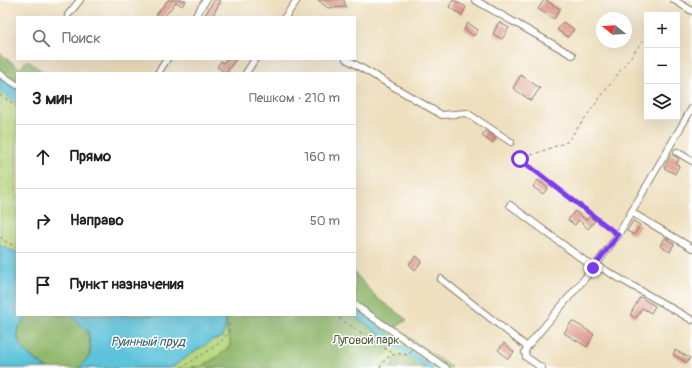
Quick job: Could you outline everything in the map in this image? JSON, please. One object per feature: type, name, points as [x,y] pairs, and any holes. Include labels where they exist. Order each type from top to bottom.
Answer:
[{"type":"street","points":[[68,15],[80,0]]},
{"type":"street","points":[[196,16],[206,0]]},
{"type":"street","points":[[286,16],[297,0]]},
{"type":"street","points":[[475,0],[572,55]]},
{"type":"street","points":[[674,0],[692,11]]},
{"type":"street","points":[[159,72],[166,60]]},
{"type":"street","points":[[247,72],[255,60]]},
{"type":"street","points":[[348,60],[442,115],[467,113],[511,142]]},
{"type":"street","points":[[0,74],[16,85]]},
{"type":"street","points":[[542,368],[526,357],[525,352],[527,348],[595,266],[618,235],[692,108]]},
{"type":"street","points":[[677,152],[692,161]]},
{"type":"street","points":[[510,205],[595,266],[692,320]]},
{"type":"street","points":[[631,212],[692,248]]},
{"type":"street","points":[[441,278],[527,348]]},
{"type":"street","points":[[356,306],[446,368]]},
{"type":"path","points":[[618,235],[520,159],[567,142],[644,40]]},
{"type":"path","points":[[0,95],[16,105]]},
{"type":"path","points":[[0,237],[6,242],[16,247]]},
{"type":"path","points":[[181,368],[216,346],[228,333],[229,326],[225,316]]},
{"type":"path","points":[[336,316],[394,354]]},
{"type":"path","points":[[380,368],[386,359],[394,354],[400,353],[409,355],[410,353]]},
{"type":"green space","points":[[0,53],[20,69],[27,60],[44,72],[16,72],[16,82],[0,72]]},
{"type":"green space","name":"Луговой парк","points":[[0,73],[16,84],[16,316],[356,316],[356,301],[400,330],[452,368],[0,368]]},
{"type":"green space","points":[[356,274],[377,298],[407,320],[393,329],[356,303]]},
{"type":"green space","points":[[29,316],[71,316],[87,331],[90,344],[89,356],[79,368],[47,368],[27,354],[22,348],[18,337],[18,328]]},
{"type":"green space","points":[[223,316],[354,316],[393,343],[394,347],[376,362],[373,368],[191,368],[200,367],[217,357],[230,346],[226,322]]},
{"type":"green space","points":[[403,356],[413,358],[426,368],[392,368],[394,360]]},
{"type":"water","points":[[0,77],[16,87],[16,102],[0,92]]},
{"type":"water","points":[[0,244],[16,252],[16,316],[29,316],[19,327],[17,333],[18,340],[30,356],[47,368],[0,368]]},
{"type":"water","points":[[356,310],[396,339],[393,343],[354,316],[356,316]]},
{"type":"water","name":"Руинный пруд","points":[[71,316],[223,316],[226,322],[222,337],[212,340],[171,368],[79,368],[90,355],[91,347],[88,332]]},
{"type":"building","points":[[168,0],[186,0],[182,6],[176,2],[165,16],[156,15]]},
{"type":"building","points":[[214,0],[221,0],[213,16],[205,15]]},
{"type":"building","points":[[318,0],[344,0],[346,7],[328,8]]},
{"type":"building","points":[[453,0],[466,7],[462,15],[449,7]]},
{"type":"building","points":[[544,0],[560,9],[554,19],[538,9]]},
{"type":"building","points":[[499,22],[509,28],[502,39],[493,34]]},
{"type":"building","points":[[563,22],[574,29],[568,37],[557,30]]},
{"type":"building","points":[[468,23],[478,30],[474,36],[464,29]]},
{"type":"building","points":[[226,60],[235,60],[227,72],[217,67],[221,61],[224,63]]},
{"type":"building","points":[[521,75],[540,88],[531,101],[513,88]]},
{"type":"building","points":[[485,131],[496,137],[492,143],[482,136]]},
{"type":"building","points":[[671,154],[679,159],[676,164],[679,166],[675,174],[664,168]]},
{"type":"building","points":[[538,180],[548,188],[543,194],[533,187]]},
{"type":"building","points":[[575,211],[586,220],[590,216],[595,221],[588,229],[579,220],[575,225],[568,220]]},
{"type":"building","points":[[633,221],[640,225],[634,235],[627,231]]},
{"type":"building","points":[[665,238],[674,244],[670,252],[660,246]]},
{"type":"building","points":[[416,256],[422,261],[415,270],[409,264]]},
{"type":"building","points":[[640,297],[655,306],[651,313],[642,308],[636,318],[630,315]]},
{"type":"building","points":[[572,321],[594,334],[587,347],[564,333]]},
{"type":"building","points":[[504,343],[514,352],[508,359],[498,350]]},
{"type":"building","points":[[675,350],[690,358],[687,363],[673,355]]},
{"type":"waterway","points":[[388,339],[431,368]]},
{"type":"route","points":[[520,159],[618,235],[593,268]]}]
